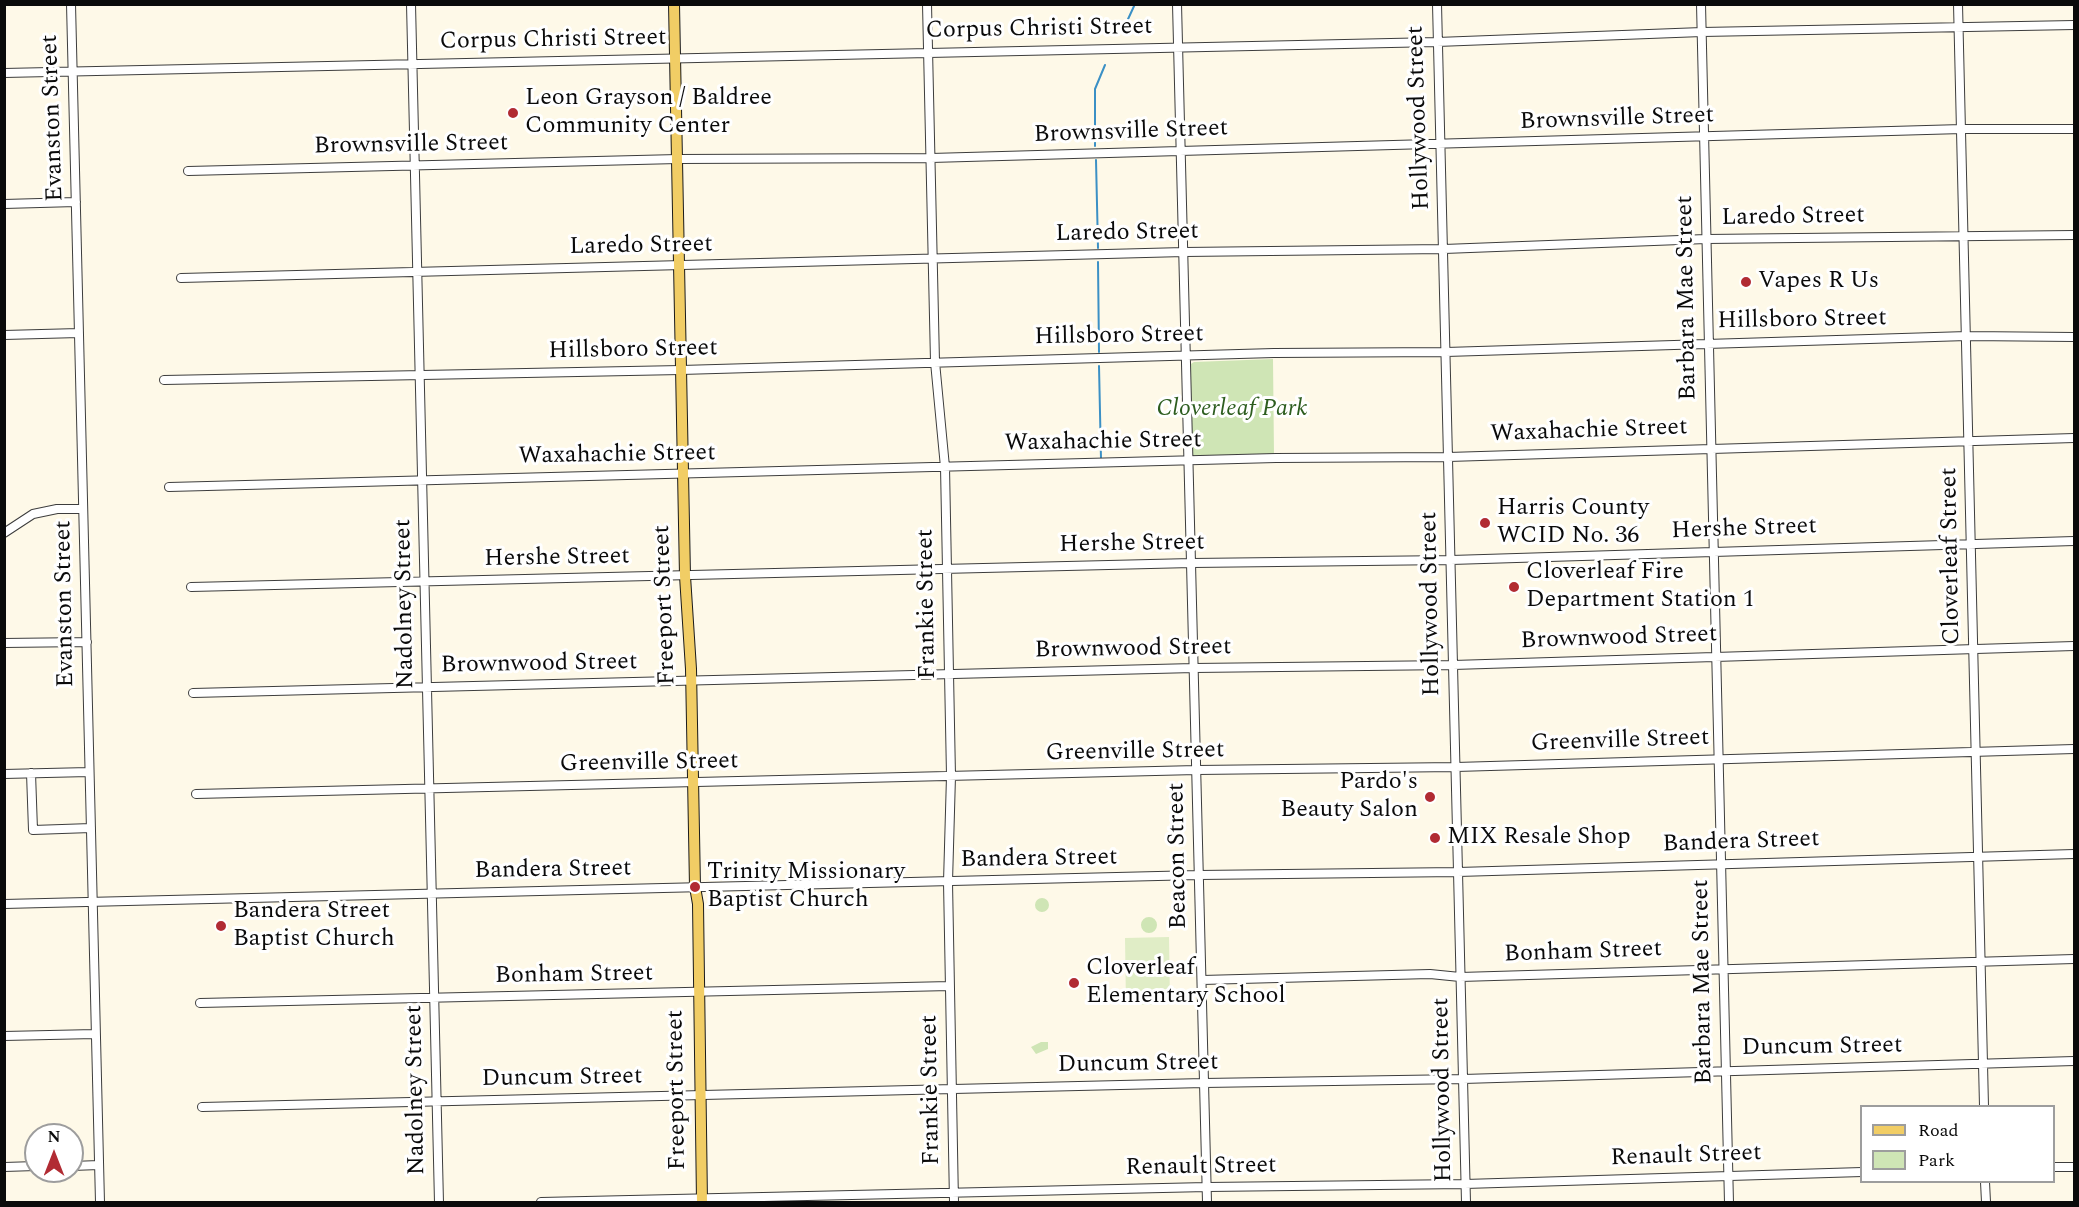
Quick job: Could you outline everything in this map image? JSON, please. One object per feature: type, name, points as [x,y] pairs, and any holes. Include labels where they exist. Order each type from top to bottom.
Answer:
[{"type":"main road","name":"Freeport Street","points":[[675,4],[684,576],[691,681],[695,887],[698,904],[702,1201]]},
{"type":"street","name":"Evanston Street","points":[[71,4],[100,1203]]},
{"type":"street","name":"Nadolney Street","points":[[411,4],[439,1203]]},
{"type":"street","name":"Frankie Street","points":[[927,4],[935,362],[945,467],[951,776],[948,882],[954,1198]]},
{"type":"street","name":"Beacon Street","points":[[1177,4],[1207,1203]]},
{"type":"street","name":"Hollywood Street","points":[[1437,4],[1466,1203]]},
{"type":"street","name":"Barbara Mae Street","points":[[1701,4],[1729,1203]]},
{"type":"street","name":"Cloverleaf Street","points":[[1958,4],[1984,1105]]},
{"type":"street","name":"Corpus Christi Street","points":[[4,73],[1437,42],[1702,32],[2074,25]]},
{"type":"street","name":"Brownsville Street","points":[[188,171],[678,159],[932,158],[1962,129],[2074,129]]},
{"type":"street","points":[[4,204],[76,202]]},
{"type":"street","name":"Laredo Street","points":[[181,278],[1184,252],[1443,249],[1706,239],[2074,235]]},
{"type":"street","points":[[4,336],[79,333]]},
{"type":"street","name":"Hillsboro Street","points":[[164,380],[681,370],[1186,355],[1446,352],[1967,336],[2074,337]]},
{"type":"street","name":"Waxahachie Street","points":[[169,487],[1189,460],[1448,457],[1711,447],[2074,438]]},
{"type":"street","points":[[4,533],[33,514],[57,508],[83,509]]},
{"type":"street","name":"Hershe Street","points":[[191,587],[1192,563],[1451,560],[1713,550],[2074,541]]},
{"type":"street","points":[[4,643],[87,642]]},
{"type":"street","name":"Brownwood Street","points":[[193,693],[1194,668],[1453,665],[1716,655],[2074,646]]},
{"type":"street","name":"Greenville Street","points":[[196,794],[1197,770],[1456,767],[2074,749]]},
{"type":"street","points":[[4,774],[89,772]]},
{"type":"street","points":[[31,773],[33,831],[91,828]]},
{"type":"street","name":"Bandera Street","points":[[4,904],[1199,875],[1458,872],[1721,862],[2074,854]]},
{"type":"street","name":"Bonham Street","points":[[1202,980],[1430,974],[1460,977],[1723,967],[2074,959]]},
{"type":"street","name":"Bonham Street","points":[[200,1002],[950,986]]},
{"type":"street","points":[[4,1036],[95,1034]]},
{"type":"street","name":"Duncum Street","points":[[202,1107],[1463,1079],[2074,1061]]},
{"type":"street","points":[[84,1166],[99,1165]]},
{"type":"street","points":[[4,1167],[24,1166]]},
{"type":"street","points":[[2055,1167],[2074,1167]]},
{"type":"street","name":"Renault Street","points":[[541,1203],[954,1198],[1207,1187],[1465,1184],[1860,1172]]},
{"type":"street","points":[[1985,1183],[1986,1203]]},
{"type":"green space","name":"Cloverleaf Park","points":[[1273,359],[1274,455],[1196,458],[1191,456],[1189,365],[1194,362]]},
{"type":"green space","points":[[1042,898],[1047,900],[1049,905],[1047,910],[1042,912],[1037,910],[1035,905],[1037,900]]},
{"type":"green space","points":[[1146,917],[1152,917],[1157,925],[1155,931],[1146,933],[1141,928],[1141,922]]},
{"type":"green space","points":[[1169,937],[1170,1004],[1126,1005],[1125,938]]},
{"type":"green space","points":[[1041,1042],[1048,1042],[1048,1049],[1036,1054],[1031,1047]]},
{"type":"waterway","points":[[1123,30],[1135,4]]},
{"type":"waterway","points":[[1095,146],[1095,89],[1105,65]]},
{"type":"waterway","points":[[1096,160],[1098,248]]},
{"type":"waterway","points":[[1098,262],[1099,352]]},
{"type":"waterway","points":[[1099,366],[1101,459]]},
{"type":"place","name":"Leon Grayson / Baldree Community Center","points":[[513,113]]},
{"type":"place","name":"Vapes R Us","points":[[1746,282]]},
{"type":"place","name":"Harris County WCID No. 36","points":[[1485,523]]},
{"type":"place","name":"Cloverleaf Fire Department Station 1","points":[[1514,587]]},
{"type":"place","name":"Pardo's Beauty Salon","points":[[1430,797]]},
{"type":"place","name":"MIX Resale Shop","points":[[1435,838]]},
{"type":"place","name":"Trinity Missionary Baptist Church","points":[[695,887]]},
{"type":"place","name":"Bandera Street Baptist Church","points":[[221,926]]},
{"type":"place","name":"Cloverleaf Elementary School","points":[[1074,983]]}]
